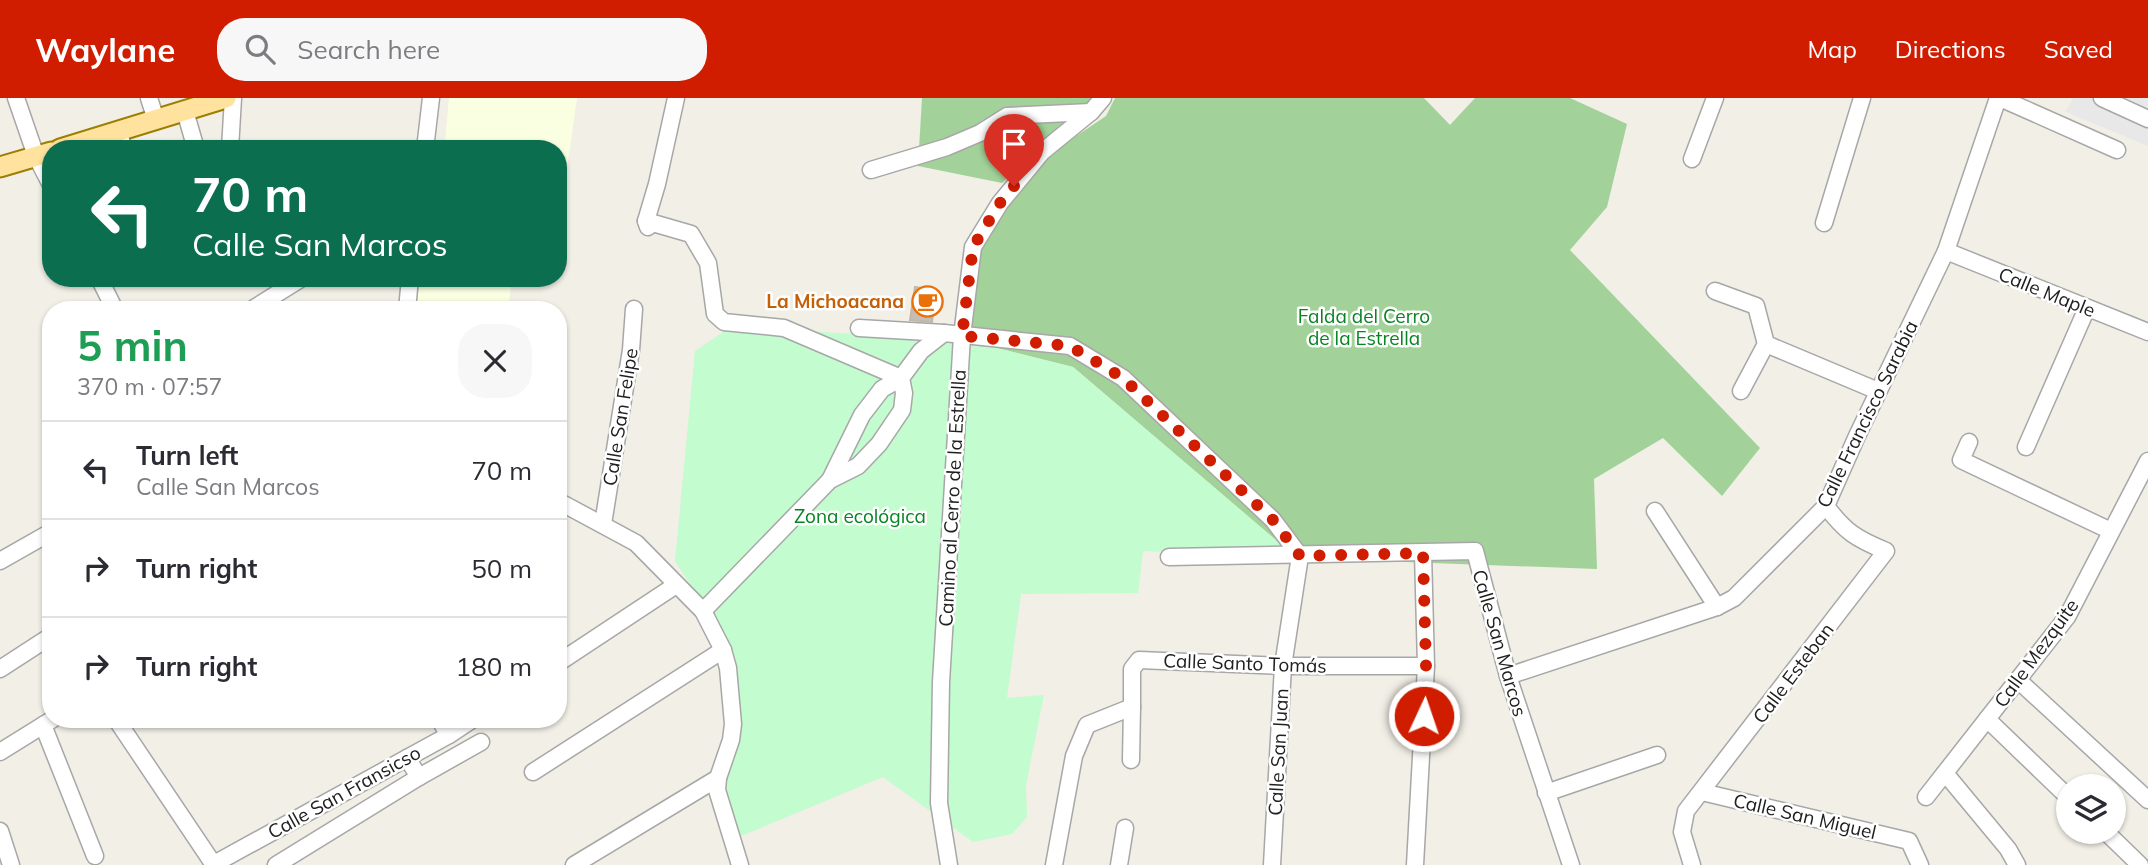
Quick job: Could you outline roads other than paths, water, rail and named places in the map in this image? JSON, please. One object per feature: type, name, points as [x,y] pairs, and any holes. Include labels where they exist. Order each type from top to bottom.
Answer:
[{"type":"main road","points":[[121,140],[156,120],[226,98]]},
{"type":"main road","points":[[0,167],[42,154]]},
{"type":"street","points":[[16,98],[42,152]]},
{"type":"street","points":[[149,98],[156,120]]},
{"type":"street","points":[[231,140],[233,98]]},
{"type":"street","points":[[426,140],[431,98]]},
{"type":"street","points":[[676,98],[647,224],[691,234],[708,263],[715,314],[724,322],[784,328],[901,378]]},
{"type":"street","name":"Camino al Cerro de la Estrella","points":[[949,865],[939,803],[941,695],[962,336],[973,247],[1000,203],[1042,152],[1091,112],[1102,98]]},
{"type":"street","points":[[1692,159],[1715,98]]},
{"type":"street","points":[[1824,223],[1862,98]]},
{"type":"street","points":[[1999,98],[2117,150]]},
{"type":"street","name":"Calle Francisco Sarabia","points":[[1508,676],[1717,607],[1734,598],[1826,506],[1946,251],[1999,98]]},
{"type":"street","points":[[2102,98],[2148,119]]},
{"type":"street","points":[[185,111],[193,140]]},
{"type":"street","points":[[871,170],[947,147],[980,133],[1007,116],[1091,112]]},
{"type":"street","name":"Calle Maple","points":[[1946,251],[2148,332]]},
{"type":"street","points":[[265,301],[288,287]]},
{"type":"street","points":[[1715,291],[1756,306],[1766,344],[1741,391]]},
{"type":"street","points":[[2026,447],[2087,308]]},
{"type":"street","name":"Calle San Felipe","points":[[603,524],[631,350],[634,309]]},
{"type":"street","points":[[859,328],[944,333],[1070,346],[1123,378],[1273,520],[1300,556]]},
{"type":"street","points":[[702,611],[729,587],[830,480],[862,415],[882,389],[901,378],[921,351],[944,333]]},
{"type":"street","points":[[1766,344],[1878,391]]},
{"type":"street","points":[[830,480],[858,466],[879,444],[901,410],[904,393],[901,378]]},
{"type":"street","points":[[1969,442],[1961,460],[2112,531]]},
{"type":"street","name":"Calle Mezquite","points":[[1926,797],[2067,617],[2148,461]]},
{"type":"street","name":"Calle Esteban","points":[[1692,865],[1682,832],[1686,811],[1886,551],[1857,540],[1840,525],[1826,506]]},
{"type":"street","points":[[567,508],[636,543],[702,611],[723,650],[728,668],[733,724],[717,790],[740,865]]},
{"type":"street","points":[[1655,511],[1717,607]]},
{"type":"street","points":[[0,561],[42,537]]},
{"type":"street","name":"Calle San Marcos","points":[[1169,557],[1475,551],[1508,676],[1570,865]]},
{"type":"street","points":[[1415,865],[1426,666],[1423,553]]},
{"type":"street","name":"Calle San Juan","points":[[1272,865],[1283,666],[1300,556]]},
{"type":"street","points":[[567,657],[676,584]]},
{"type":"street","points":[[0,669],[42,642]]},
{"type":"street","points":[[533,772],[723,650]]},
{"type":"street","name":"Calle Santo Tomás","points":[[1132,707],[1132,669],[1139,660],[1283,666],[1426,666]]},
{"type":"street","points":[[2018,680],[2145,793]]},
{"type":"street","points":[[1054,865],[1074,756],[1087,725],[1132,707],[1131,760]]},
{"type":"street","points":[[1987,719],[2056,785]]},
{"type":"street","points":[[0,752],[42,726]]},
{"type":"street","points":[[50,728],[95,856]]},
{"type":"street","points":[[122,728],[214,864]]},
{"type":"street","points":[[445,728],[449,735]]},
{"type":"street","name":"Calle San Fransicso","points":[[214,864],[460,728]]},
{"type":"street","points":[[276,865],[481,741]]},
{"type":"street","points":[[1546,793],[1657,755]]},
{"type":"street","points":[[407,758],[419,777]]},
{"type":"street","points":[[1944,773],[2008,849],[2017,865]]},
{"type":"street","points":[[574,865],[718,778]]},
{"type":"street","name":"Calle San Miguel","points":[[1702,792],[1909,841],[1920,865]]},
{"type":"street","points":[[1119,865],[1125,828]]},
{"type":"street","points":[[0,831],[7,861]]},
{"type":"street","points":[[2118,844],[2140,865]]},
{"type":"place","name":"La Michoacana","points":[[927,301]]},
{"type":"park label","name":"Falda del Cerro de la Estrella","points":[[1364,327]]},
{"type":"park label","name":"Zona ecológica","points":[[860,516]]}]
